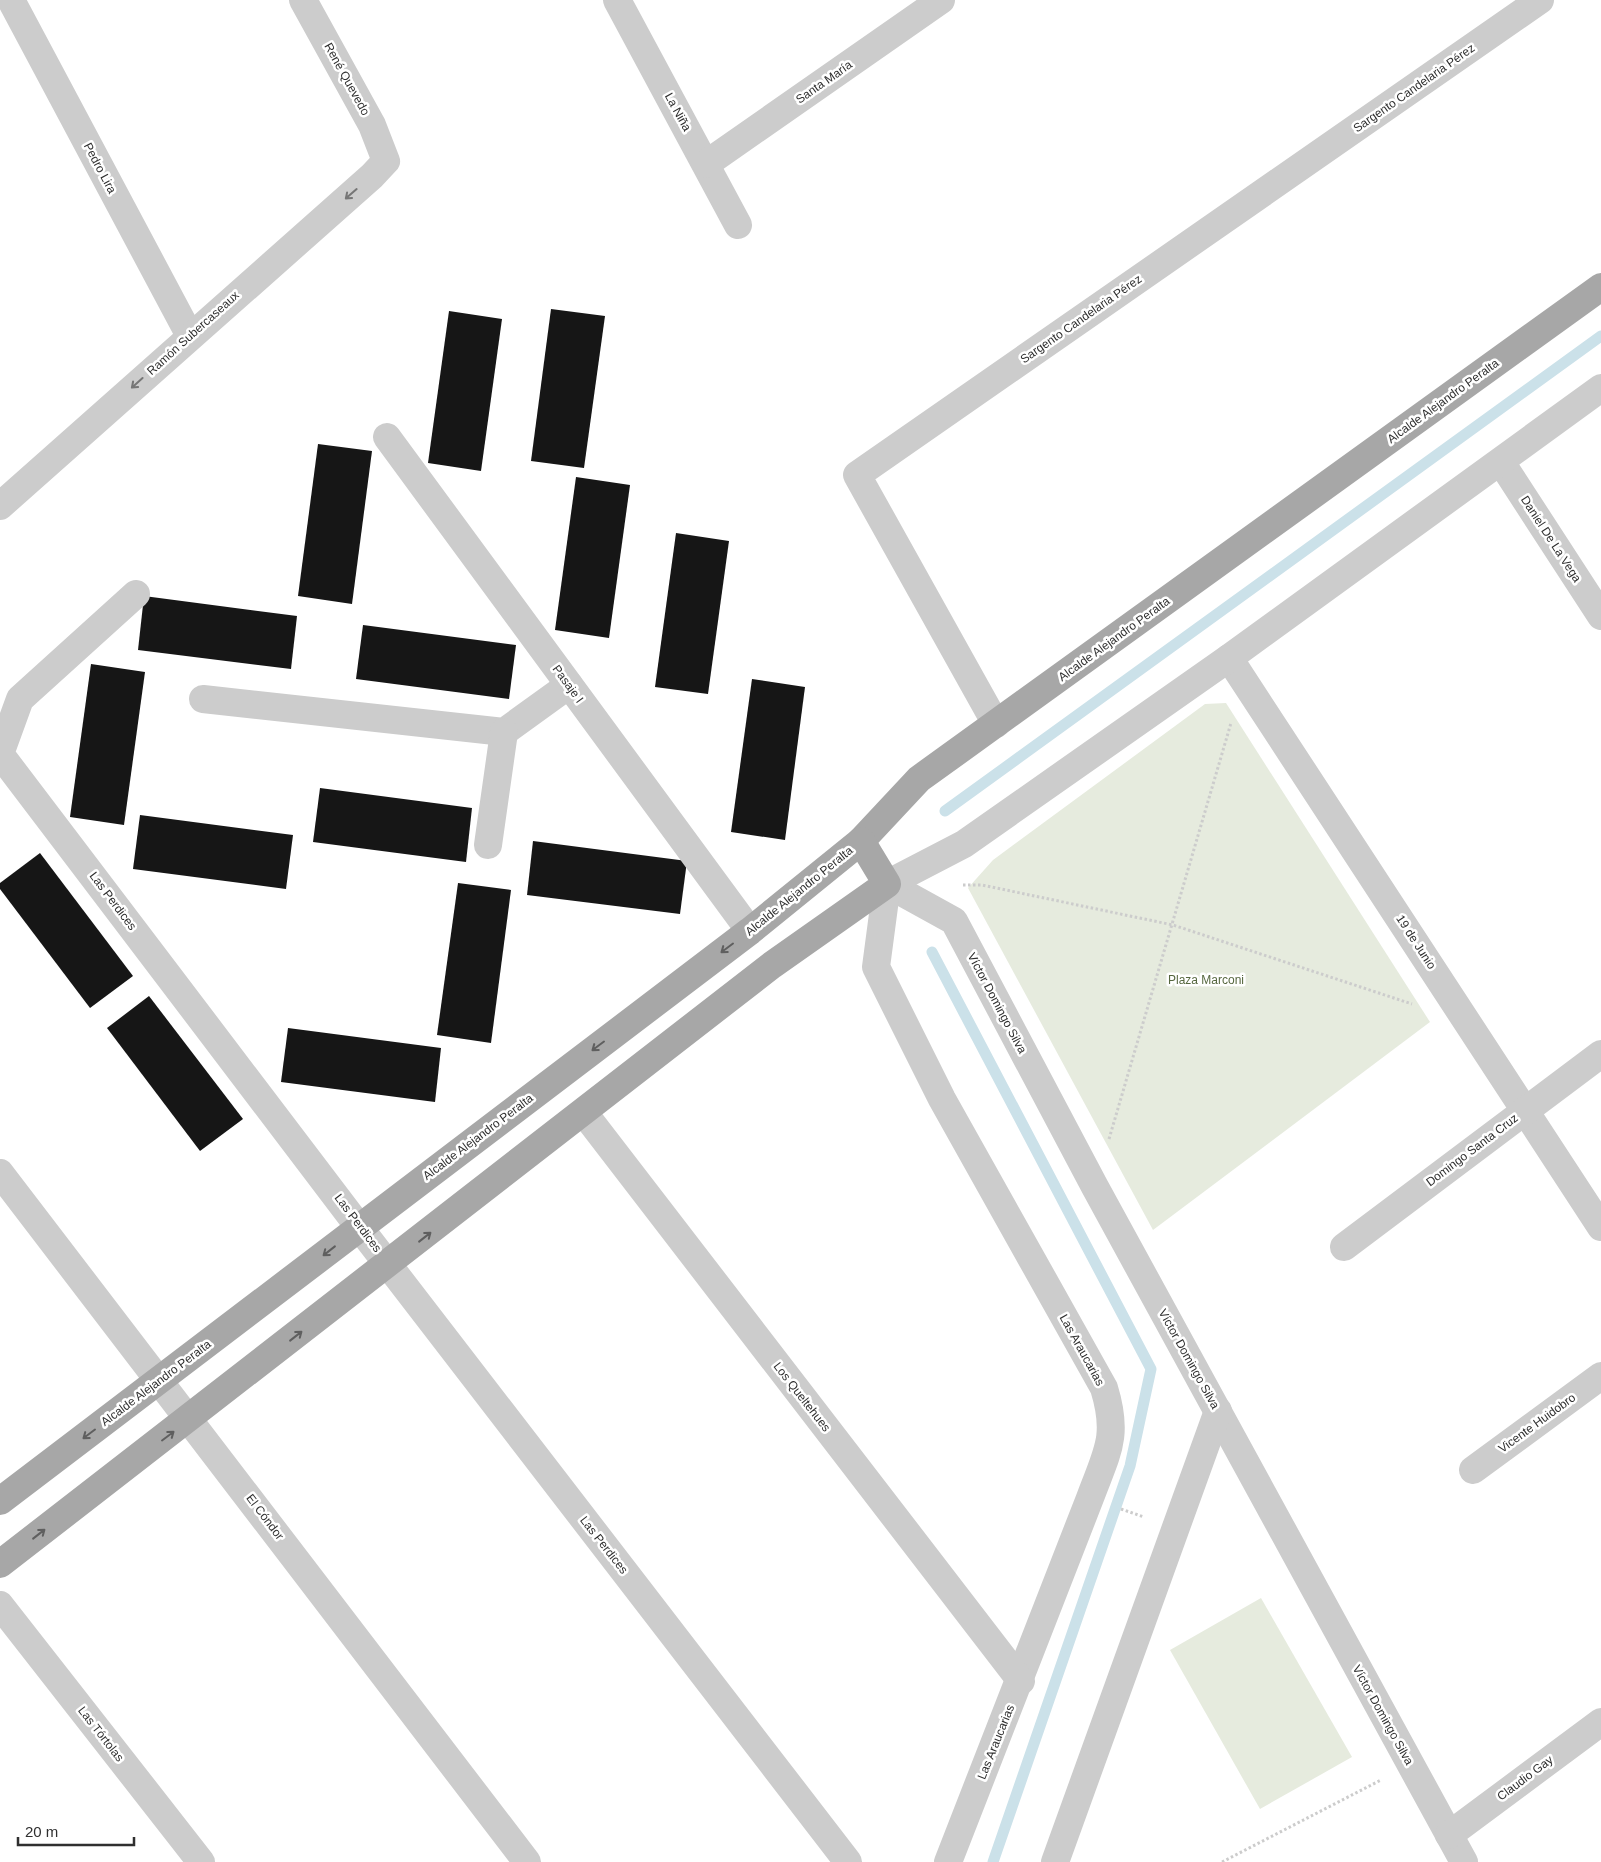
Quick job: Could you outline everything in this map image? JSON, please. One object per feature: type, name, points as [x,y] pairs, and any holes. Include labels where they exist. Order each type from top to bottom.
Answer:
[{"type":"main road","name":"Alcalde Alejandro Peralta","points":[[0,1501],[750,931],[861,841],[919,779],[1601,287]]},
{"type":"main road","points":[[0,1564],[584,1114],[772,965],[887,884],[861,841]]},
{"type":"street","name":"Pedro Lira","points":[[11,0],[190,336]]},
{"type":"street","name":"René Quevedo","points":[[302,0],[372,125],[386,160]]},
{"type":"street","name":"La Niña","points":[[617,0],[738,225]]},
{"type":"street","name":"Santa María","points":[[706,164],[942,0]]},
{"type":"street","name":"Sargento Candelaria Pérez","points":[[996,724],[857,475],[1540,0]]},
{"type":"street","name":"Ramón Subercaseaux","points":[[2,498],[372,176],[386,160]]},
{"type":"street","points":[[887,884],[964,844],[1229,658],[1601,388]]},
{"type":"street","name":"Pasaje I","points":[[387,437],[750,931]]},
{"type":"street","name":"Daniel De La Vega","points":[[1501,462],[1601,616]]},
{"type":"street","name":"Las Perdices","points":[[136,594],[20,699],[0,754],[360,1227],[848,1862]]},
{"type":"street","name":"19 de Junio","points":[[1229,658],[1601,1227]]},
{"type":"street","points":[[203,699],[504,732],[569,686]]},
{"type":"street","points":[[488,845],[504,732]]},
{"type":"street","name":"Víctor Domingo Silva","points":[[887,884],[954,921],[1095,1187],[1464,1862]]},
{"type":"street","name":"Las Araucarias","points":[[887,884],[876,967],[942,1099],[1104,1388],[1111,1412],[1111,1439],[1090,1498],[1021,1680],[948,1862]]},
{"type":"street","name":"Domingo Santa Cruz","points":[[1344,1247],[1601,1054]]},
{"type":"street","name":"Los Queltehues","points":[[584,1114],[1021,1680]]},
{"type":"street","name":"El Cóndor","points":[[0,1173],[528,1862]]},
{"type":"street","name":"Vicente Huidobro","points":[[1474,1470],[1601,1376]]},
{"type":"street","points":[[1055,1862],[1218,1411]]},
{"type":"street","name":"Las Tórtolas","points":[[0,1605],[201,1862]]},
{"type":"street","name":"Claudio Gay","points":[[1450,1835],[1601,1722]]},
{"type":"path","points":[[1095,1187],[1234,714]]},
{"type":"path","points":[[954,885],[982,885],[1172,926],[1468,1022]]},
{"type":"path","points":[[1090,1498],[1176,1529]]},
{"type":"path","points":[[1222,1862],[1411,1765]]},
{"type":"green space","name":"Plaza Marconi","points":[[1226,703],[1430,1022],[1153,1230],[968,888],[993,860],[1205,704]]},
{"type":"green space","points":[[1261,1598],[1352,1757],[1260,1809],[1170,1650]]},
{"type":"building","points":[[551,309],[605,316],[584,468],[531,461]]},
{"type":"building","points":[[449,311],[502,319],[481,471],[428,463]]},
{"type":"building","points":[[318,444],[372,451],[352,604],[298,596]]},
{"type":"building","points":[[576,477],[630,485],[609,638],[555,630]]},
{"type":"building","points":[[676,533],[729,541],[708,694],[655,687]]},
{"type":"building","points":[[144,596],[297,616],[291,669],[138,650]]},
{"type":"building","points":[[363,625],[516,645],[509,699],[356,679]]},
{"type":"building","points":[[91,664],[145,672],[124,825],[70,817]]},
{"type":"building","points":[[752,679],[805,687],[785,840],[731,832]]},
{"type":"building","points":[[320,788],[472,808],[466,862],[313,842]]},
{"type":"building","points":[[140,815],[293,835],[286,889],[133,869]]},
{"type":"building","points":[[533,841],[687,861],[680,914],[527,895]]},
{"type":"building","points":[[40,853],[133,976],[90,1008],[0,889],[0,883]]},
{"type":"building","points":[[458,883],[511,890],[491,1043],[437,1035]]},
{"type":"building","points":[[149,996],[243,1119],[200,1151],[107,1028]]},
{"type":"building","points":[[288,1028],[441,1048],[435,1102],[281,1082]]},
{"type":"waterway","points":[[945,811],[1601,336]]},
{"type":"waterway","points":[[932,952],[1151,1369],[1130,1466],[993,1862]]}]
